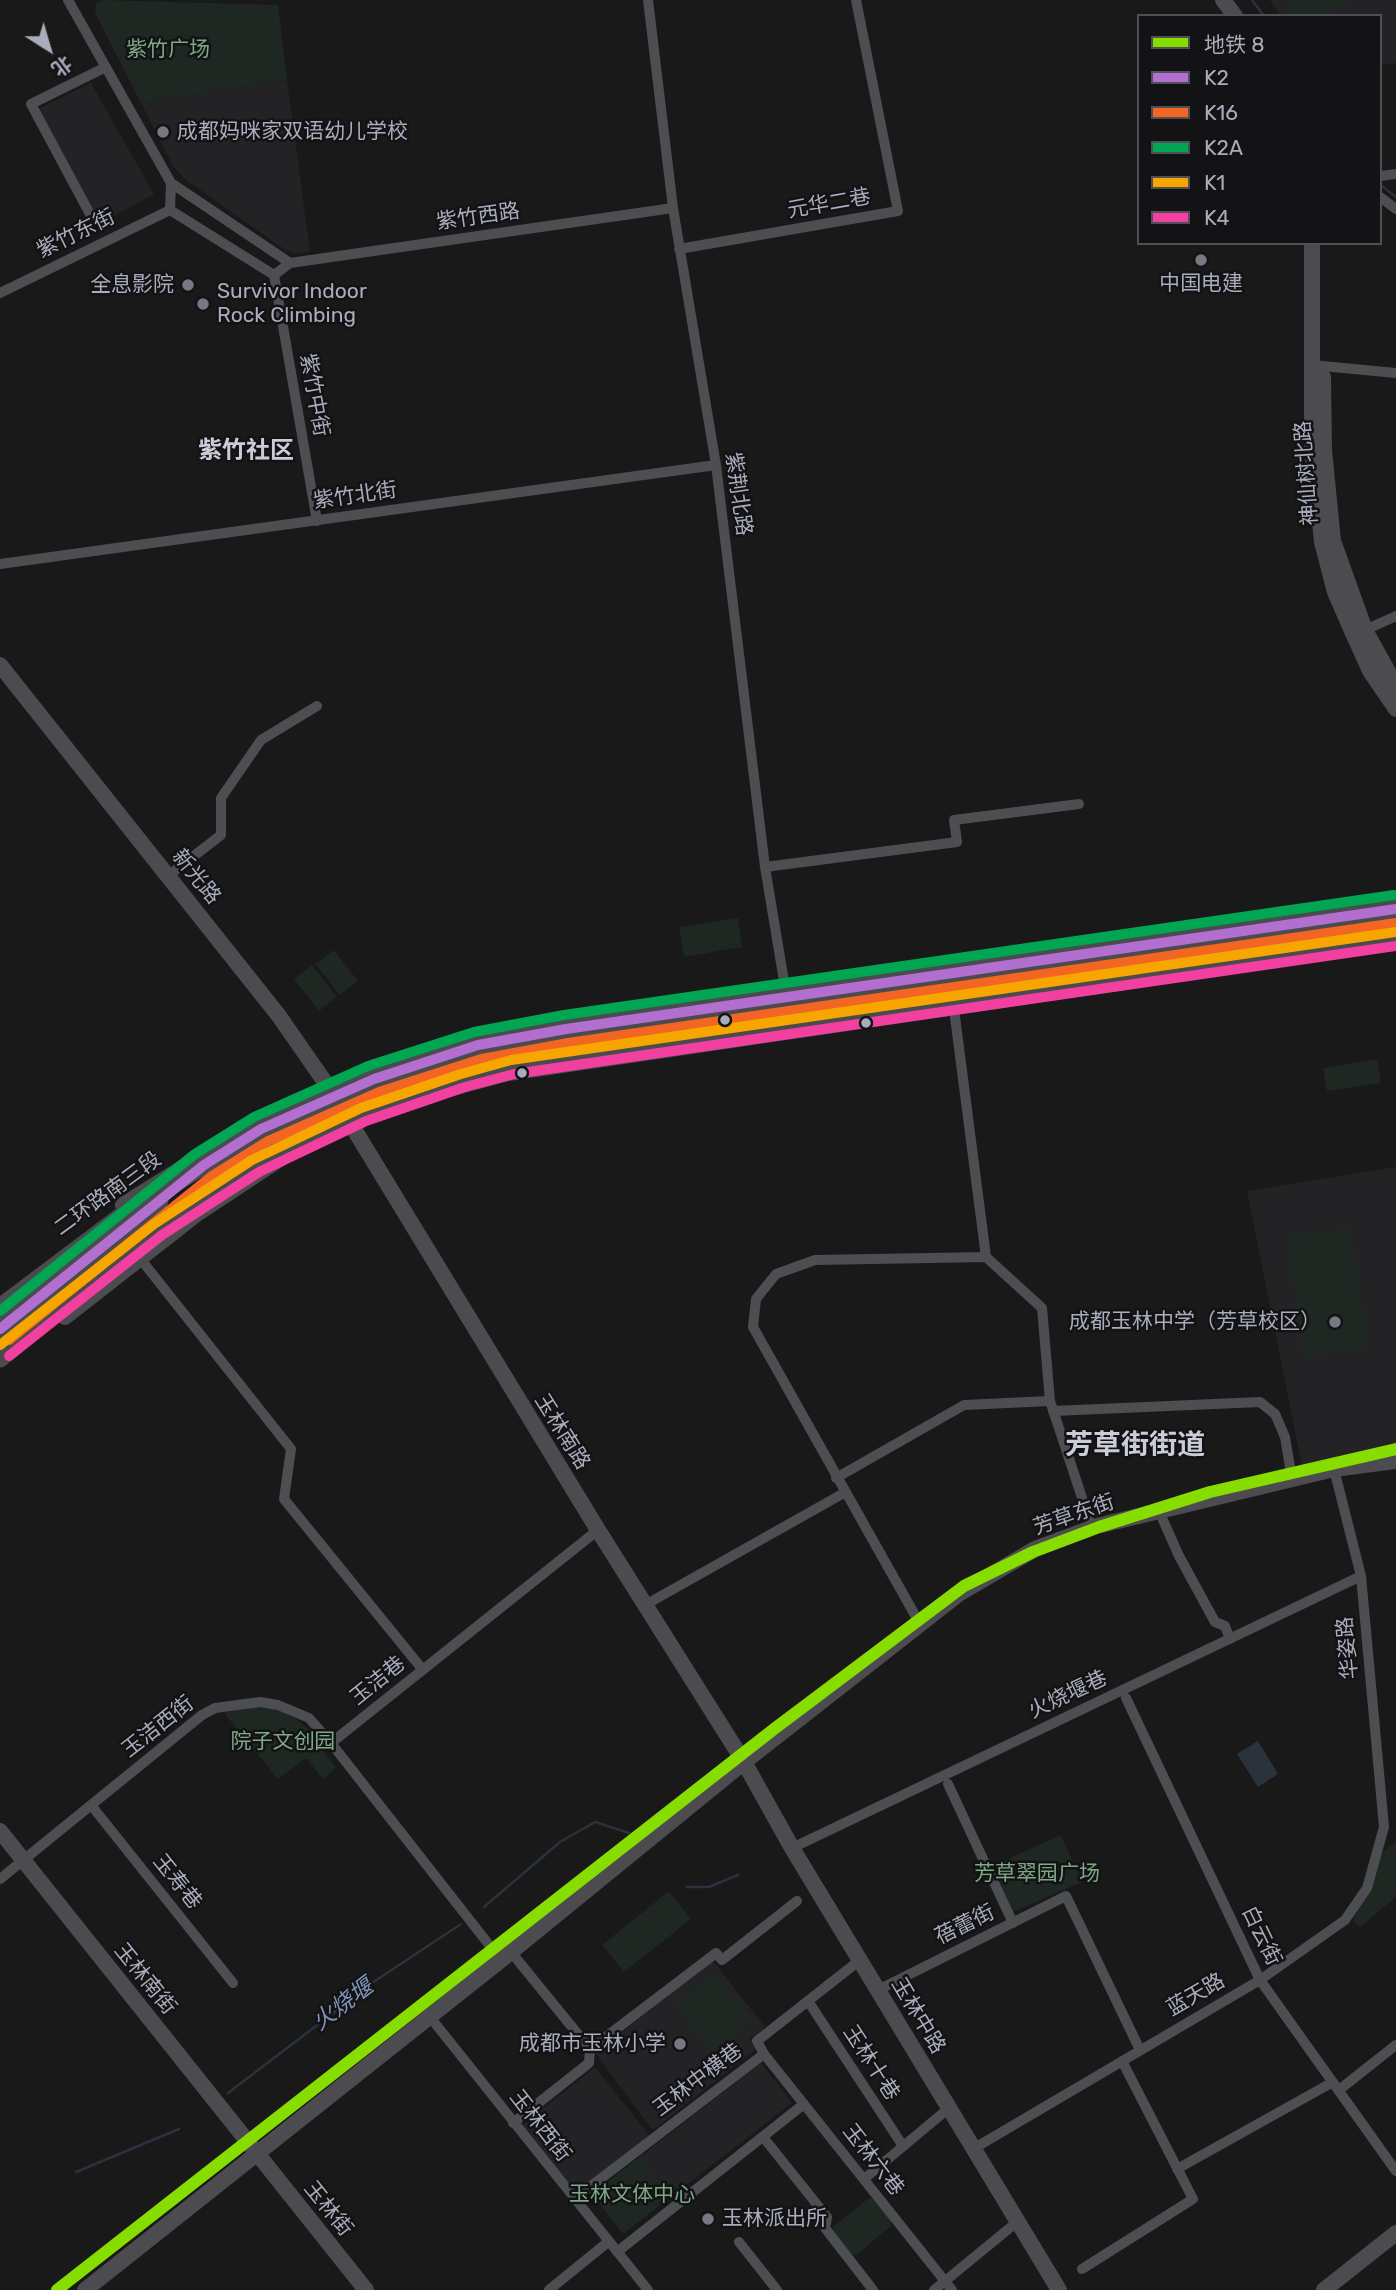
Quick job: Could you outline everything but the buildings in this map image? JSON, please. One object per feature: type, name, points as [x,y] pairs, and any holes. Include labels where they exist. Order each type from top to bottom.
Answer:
[{"type":"highway","points":[[0,1308],[122,1216],[261,1129],[312,1104],[374,1079],[478,1045],[580,1027],[1396,911]]},
{"type":"highway","points":[[0,1345],[103,1261],[252,1160],[361,1108],[461,1074],[511,1060],[1396,932]]},
{"type":"highway","points":[[0,1319],[218,1153],[306,1098]]},
{"type":"highway","points":[[0,1356],[94,1276],[207,1194],[250,1169],[285,1155]]},
{"type":"highway","points":[[0,1329],[204,1165]]},
{"type":"highway","points":[[0,1356],[203,1191]]},
{"type":"main road","points":[[1312,245],[1317,365],[1312,445],[1322,542],[1335,592],[1352,631],[1370,671],[1396,709]]},
{"type":"main road","name":"神仙树北路","points":[[1321,245],[1317,365],[1333,541],[1365,630],[1396,686]]},
{"type":"main road","name":"新光路","points":[[0,666],[297,1039],[350,1121]]},
{"type":"main road","name":"二环路南三段","points":[[0,1301],[149,1187],[306,1098],[389,1066],[509,1034],[786,993],[1396,911]]},
{"type":"main road","points":[[0,1368],[198,1213],[285,1155],[350,1121],[438,1092],[508,1073],[1396,942]]},
{"type":"main road","name":"玉林南路","points":[[350,1121],[598,1531],[744,1762]]},
{"type":"main road","name":"芳草东街","points":[[85,2290],[430,2017],[744,1762],[960,1593],[1035,1549],[1092,1528],[1334,1469],[1396,1461]]},
{"type":"main road","name":"玉林中路","points":[[744,1762],[792,1848],[1059,2290]]},
{"type":"main road","name":"玉林南街","points":[[0,1831],[257,2154]]},
{"type":"main road","name":"玉林街","points":[[257,2154],[366,2290]]},
{"type":"main road","points":[[1324,2290],[1396,2233]]},
{"type":"street","points":[[68,0],[171,183],[290,263],[274,275],[170,210],[171,183]]},
{"type":"street","name":"紫荆北路","points":[[648,0],[673,208],[716,465],[765,867],[786,993]]},
{"type":"street","name":"元华二巷","points":[[679,249],[898,211],[856,0]]},
{"type":"street","points":[[91,216],[31,104],[106,67]]},
{"type":"street","name":"紫竹西路","points":[[290,263],[673,208]]},
{"type":"street","name":"紫竹东街","points":[[0,293],[170,210]]},
{"type":"street","name":"紫竹中街","points":[[274,275],[317,521]]},
{"type":"street","points":[[1317,365],[1396,373]]},
{"type":"street","name":"紫竹北街","points":[[0,564],[716,465]]},
{"type":"street","points":[[1365,630],[1396,615]]},
{"type":"street","points":[[168,876],[221,835],[221,798],[261,740],[317,706]]},
{"type":"street","points":[[765,867],[957,842],[954,820],[1079,804]]},
{"type":"street","points":[[954,1009],[986,1257],[1042,1308],[1051,1406],[1092,1528]]},
{"type":"street","points":[[920,1624],[753,1327],[756,1299],[776,1274],[815,1260],[986,1257]]},
{"type":"street","points":[[139,1258],[291,1449],[284,1499],[423,1670]]},
{"type":"street","points":[[836,1478],[964,1405],[1260,1402],[1275,1414],[1284,1437],[1292,1479]]},
{"type":"street","name":"华姿路","points":[[1334,1469],[1361,1576],[1384,1826]]},
{"type":"street","points":[[645,1605],[844,1493]]},
{"type":"street","points":[[1158,1511],[1215,1622],[1225,1626],[1230,1639]]},
{"type":"street","name":"玉洁巷","points":[[331,1743],[598,1531]]},
{"type":"street","name":"火烧堰巷","points":[[792,1848],[1361,1576]]},
{"type":"street","name":"白云街","points":[[1126,1698],[1261,1980],[1396,2171]]},
{"type":"street","name":"玉洁西街","points":[[0,1879],[202,1715],[215,1708],[261,1702],[278,1705],[309,1718],[331,1743]]},
{"type":"street","points":[[331,1743],[506,1956],[590,2049],[589,2063],[513,2123]]},
{"type":"street","points":[[947,1784],[1013,1923]]},
{"type":"street","name":"玉寿巷","points":[[91,1805],[233,1983]]},
{"type":"street","points":[[1384,1826],[1396,1826]]},
{"type":"street","name":"蓝天路","points":[[974,2149],[1261,1980],[1345,1920],[1367,1888],[1384,1826]]},
{"type":"street","name":"蓓蕾街","points":[[878,1990],[1066,1896],[1140,2050]]},
{"type":"street","points":[[590,2049],[716,1953],[722,1961],[797,1901]]},
{"type":"street","name":"玉林中横巷","points":[[574,2199],[764,2054],[757,2041],[860,1960]]},
{"type":"street","name":"玉林十巷","points":[[807,2001],[903,2146]]},
{"type":"street","name":"玉林西街","points":[[430,2017],[648,2290]]},
{"type":"street","points":[[1177,2169],[1336,2086],[1396,2045]]},
{"type":"street","name":"玉林六巷","points":[[764,2054],[948,2286]]},
{"type":"street","points":[[1083,2269],[1193,2199],[1122,2061]]},
{"type":"street","points":[[617,2252],[804,2104]]},
{"type":"street","points":[[864,2179],[949,2108]]},
{"type":"street","points":[[763,2137],[827,2217],[825,2228],[873,2290]]},
{"type":"street","points":[[934,2290],[948,2286],[1017,2222]]},
{"type":"street","points":[[549,2290],[608,2242]]},
{"type":"street","points":[[739,2242],[777,2290]]},
{"type":"shaded area","points":[[1270,0],[1396,0],[1396,63],[1382,65],[1382,14],[1280,14]]},
{"type":"shaded area","name":"紫竹广场","points":[[287,80],[310,251],[296,254],[284,249],[186,180],[173,166],[141,103]]},
{"type":"shaded area","points":[[91,83],[154,194],[92,228],[30,113]]},
{"type":"shaded area","name":"成都玉林中学（芳草校区）","points":[[1396,1167],[1396,1453],[1303,1472],[1247,1191]]},
{"type":"shaded area","points":[[1258,1741],[1278,1774],[1258,1787],[1237,1754]]},
{"type":"shaded area","name":"成都市玉林小学","points":[[713,1961],[765,2027],[750,2039],[756,2049],[653,2130],[595,2053]]},
{"type":"shaded area","points":[[761,2063],[792,2103],[672,2196],[641,2156]]},
{"type":"shaded area","points":[[595,2067],[649,2135],[575,2193],[521,2126]]},
{"type":"green space","name":"紫竹广场","points":[[103,0],[278,5],[287,80],[141,103],[95,13],[96,4]]},
{"type":"green space","points":[[1285,0],[1351,0],[1333,14],[1295,14]]},
{"type":"green space","points":[[738,918],[742,947],[684,957],[679,927]]},
{"type":"green space","points":[[334,950],[358,981],[340,995],[315,964]]},
{"type":"green space","points":[[312,965],[337,997],[319,1011],[294,979]]},
{"type":"green space","points":[[1377,1059],[1381,1083],[1327,1091],[1323,1068]]},
{"type":"green space","points":[[1352,1227],[1368,1349],[1302,1358],[1287,1236]]},
{"type":"green space","name":"院子文创园","points":[[255,1706],[287,1711],[307,1728],[336,1768],[323,1779],[306,1758],[278,1779],[224,1713]]},
{"type":"green space","name":"芳草翠园广场","points":[[1061,1835],[1082,1882],[1013,1912],[993,1866]]},
{"type":"green space","points":[[1396,1841],[1396,1897],[1360,1927],[1353,1921],[1382,1853]]},
{"type":"green space","points":[[669,1891],[691,1919],[624,1972],[602,1945]]},
{"type":"green space","points":[[715,1972],[752,2021],[712,2052],[675,2003]]},
{"type":"green space","name":"玉林文体中心","points":[[641,2156],[672,2196],[623,2234],[592,2194]]},
{"type":"green space","points":[[869,2198],[874,2199],[891,2220],[891,2226],[856,2255],[848,2254],[833,2233],[833,2227]]},
{"type":"waterway","points":[[1252,0],[1262,14]]},
{"type":"waterway","points":[[1382,186],[1396,197]]},
{"type":"waterway","name":"火烧堰","points":[[484,1907],[560,1842],[595,1822],[629,1833]]},
{"type":"waterway","name":"火烧堰","points":[[687,1887],[709,1887],[738,1875]]},
{"type":"waterway","name":"火烧堰","points":[[228,2093],[375,1981],[461,1924]]},
{"type":"waterway","name":"火烧堰","points":[[76,2172],[179,2129]]},
{"type":"metro line","name":"8","points":[[57,2290],[774,1729],[964,1586],[1033,1552],[1099,1527],[1210,1492],[1396,1449]]},
{"type":"transit line","name":"K2A","points":[[0,1311],[195,1154],[254,1117],[368,1066],[474,1032],[564,1015],[1394,895]]},
{"type":"transit line","name":"K2","points":[[0,1329],[204,1165],[261,1129],[374,1079],[478,1045],[566,1029],[1396,909]]},
{"type":"transit line","name":"K16","points":[[9,1340],[212,1176],[268,1141],[379,1092],[481,1059],[568,1043],[1396,923]]},
{"type":"transit line","name":"K1","points":[[0,1345],[154,1224],[252,1160],[361,1108],[461,1074],[511,1060],[1396,932]]},
{"type":"transit line","name":"K4","points":[[9,1356],[162,1235],[259,1172],[366,1121],[465,1087],[514,1074],[1396,946]]},
{"type":"place","name":"成都妈咪家双语幼儿学校","points":[[163,132]]},
{"type":"place","name":"中国电建","points":[[1201,260]]},
{"type":"place","name":"全息影院","points":[[188,285]]},
{"type":"place","name":"Survivor Indoor Rock Climbing","points":[[203,304]]},
{"type":"place","name":"成都玉林中学（芳草校区）","points":[[1335,1322]]},
{"type":"place","name":"成都市玉林小学","points":[[680,2044]]},
{"type":"place","name":"玉林派出所","points":[[708,2219]]},
{"type":"district","name":"紫竹社区","points":[[246,451]]},
{"type":"district","name":"芳草街街道","points":[[1135,1446]]}]
